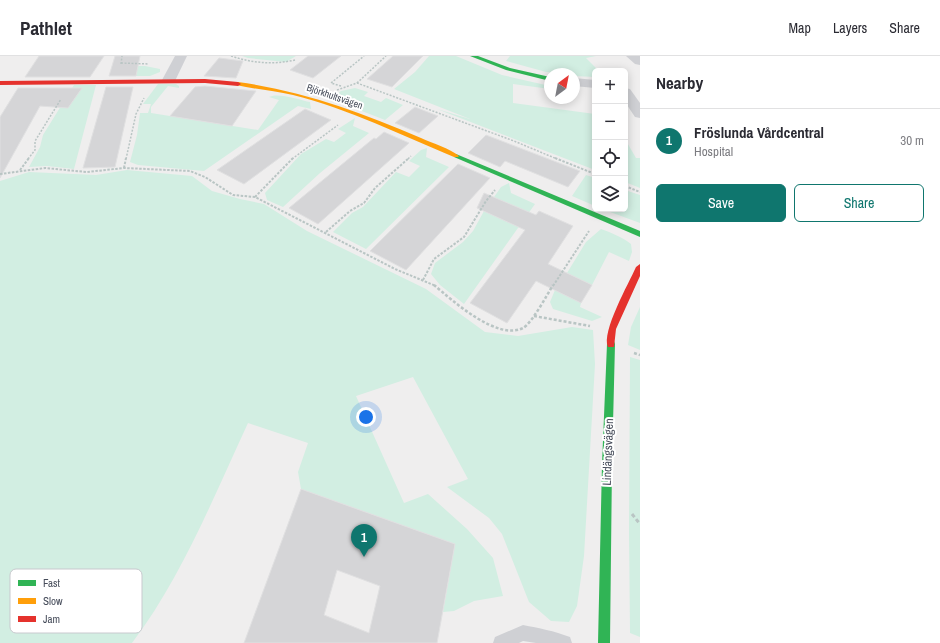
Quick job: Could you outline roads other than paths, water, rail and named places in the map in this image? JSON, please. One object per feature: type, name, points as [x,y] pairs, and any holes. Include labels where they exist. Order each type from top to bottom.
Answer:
[{"type":"street","points":[[169,80],[181,56]]},
{"type":"street","points":[[473,56],[508,69],[544,78]]},
{"type":"street","points":[[632,56],[640,61]]},
{"type":"street","name":"Björkhultsvägen","points":[[0,83],[154,80],[205,81],[258,86],[322,101],[640,234]]},
{"type":"street","points":[[580,83],[592,84]]},
{"type":"street","points":[[628,86],[640,114]]},
{"type":"street","name":"Lindängsvägen","points":[[604,643],[607,464],[612,329],[640,267]]},
{"type":"lane","points":[[501,643],[523,633],[564,643]]},
{"type":"place","name":"Fröslunda Vårdcentral","points":[[364,557]]}]
